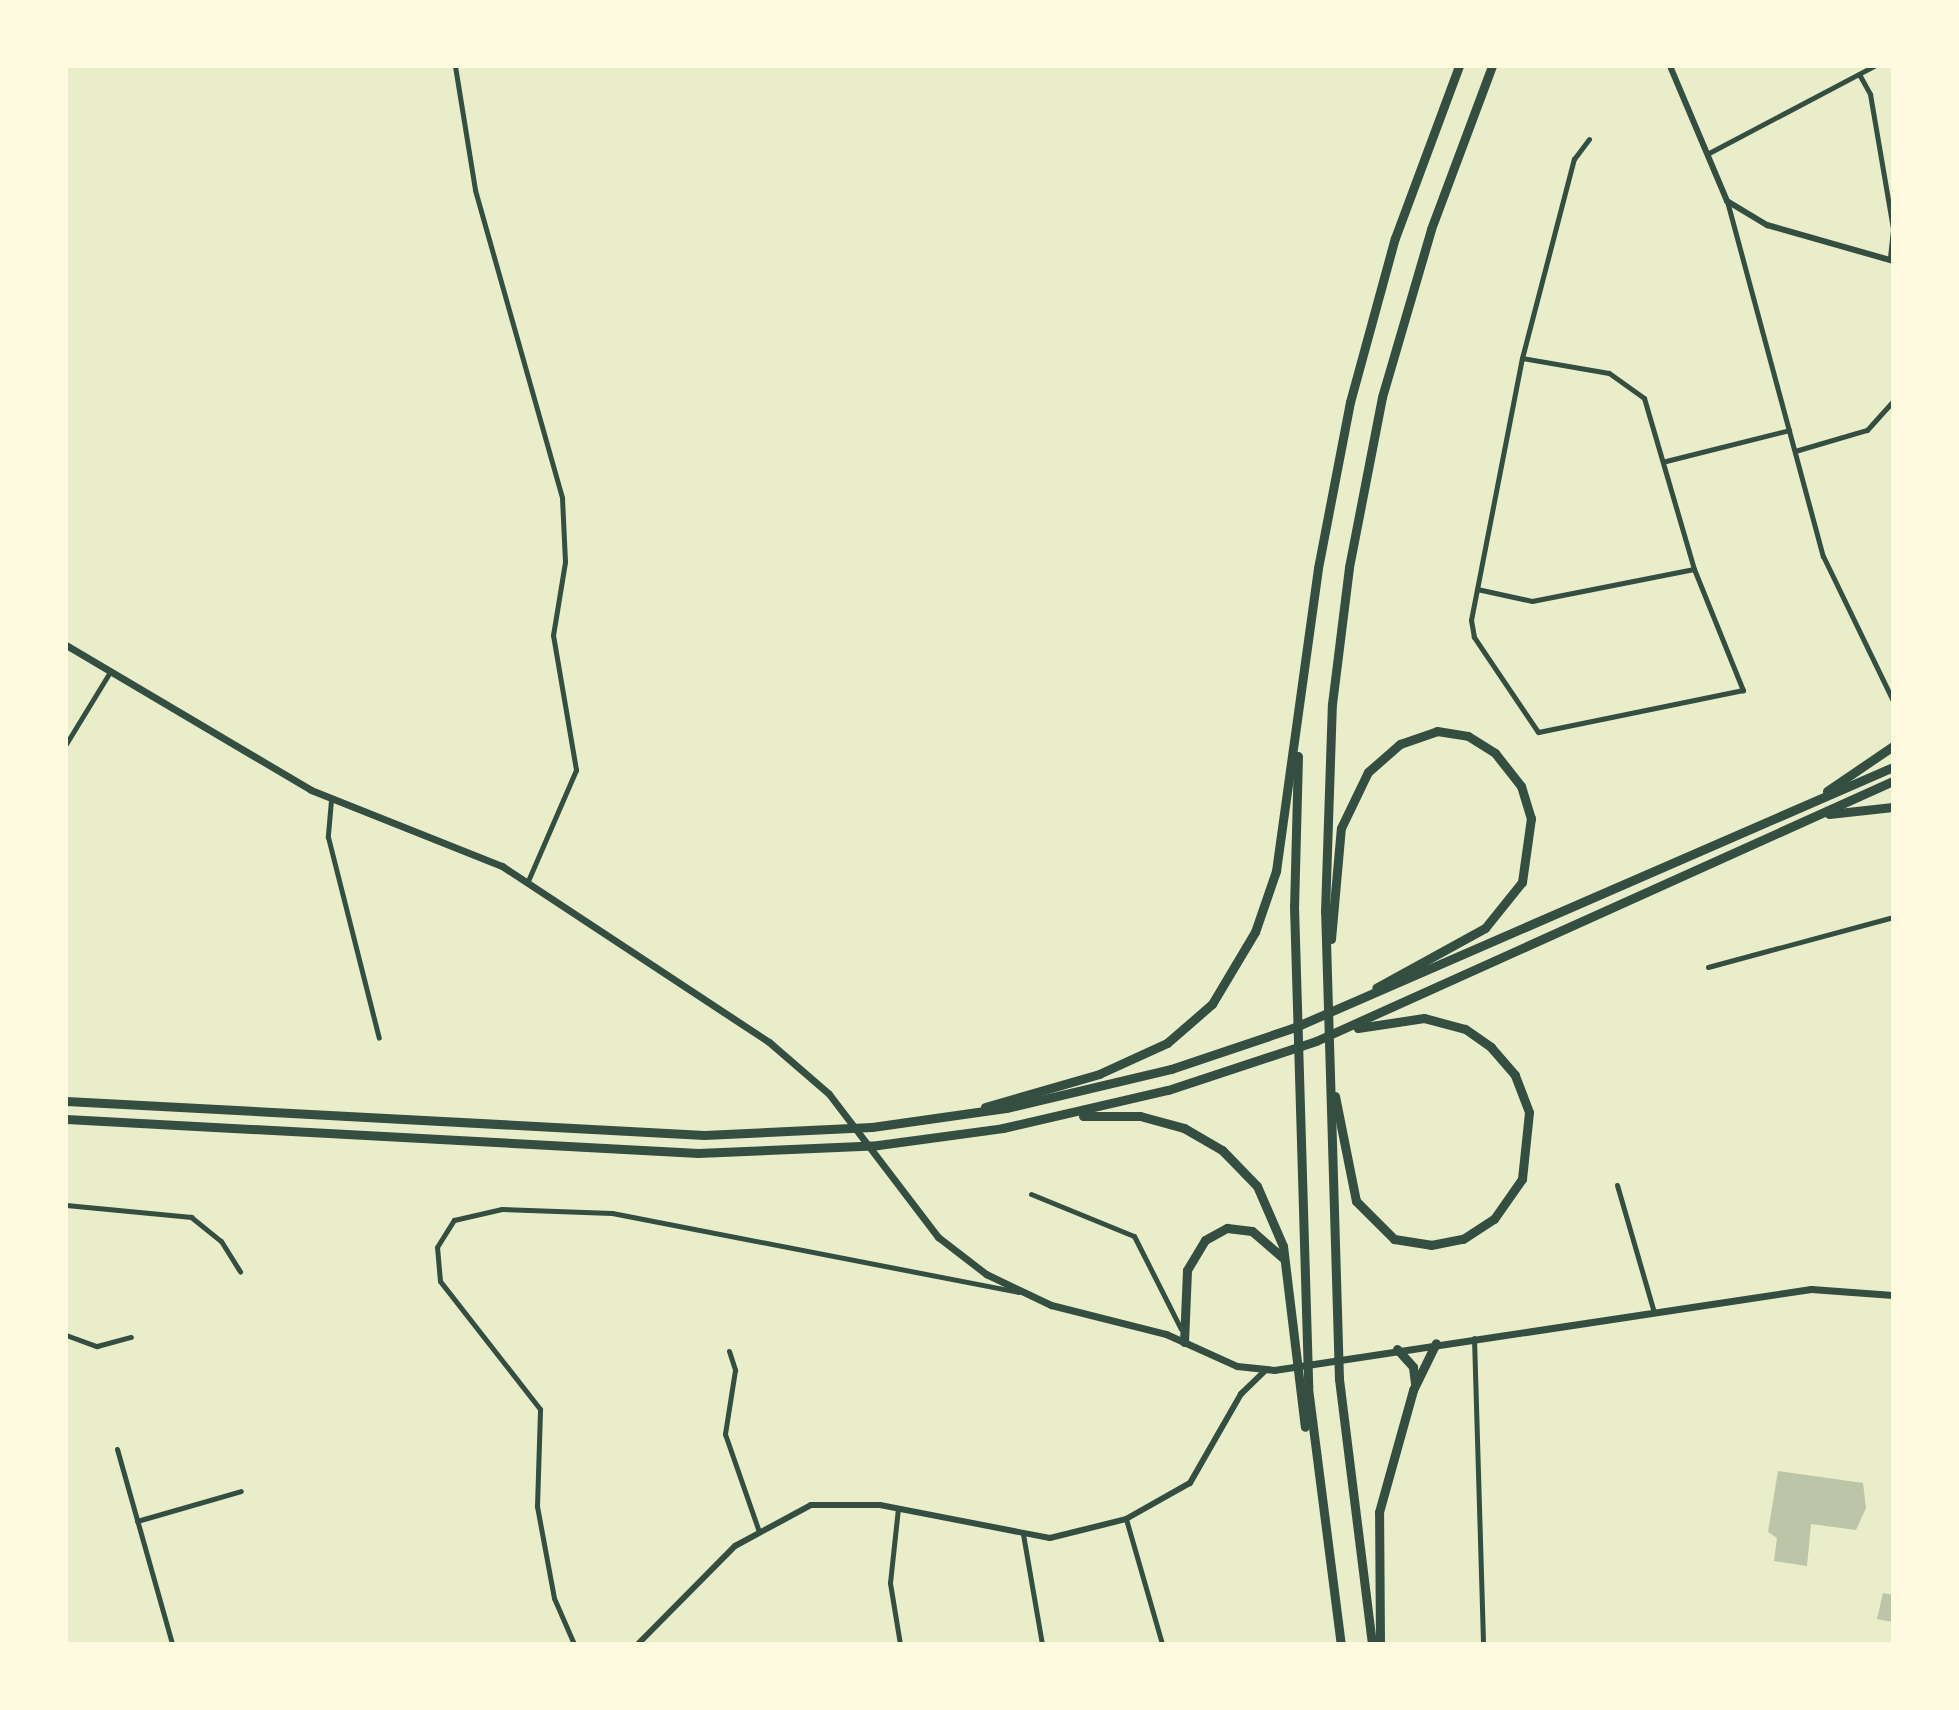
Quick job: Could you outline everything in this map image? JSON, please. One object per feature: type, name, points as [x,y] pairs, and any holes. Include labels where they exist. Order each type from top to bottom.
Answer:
[{"type":"highway","points":[[940,1119],[1128,1063],[1167,1043],[1212,1004],[1248,948],[1272,887],[1305,669],[1358,369],[1406,206],[1459,66]]},
{"type":"highway","points":[[1372,1644],[1343,1443],[1327,987],[1330,739],[1357,520],[1410,295],[1492,66]]},
{"type":"highway","points":[[1305,669],[1295,828],[1297,998],[1316,1491]]},
{"type":"highway","points":[[1320,1017],[1477,932],[1516,893],[1532,850],[1531,818],[1521,786],[1487,746],[1458,733],[1418,736],[1383,757],[1356,788],[1339,839],[1327,987]]},
{"type":"highway","points":[[1771,820],[1893,746]]},
{"type":"highway","points":[[66,1101],[693,1135],[940,1119],[1138,1078],[1320,1017],[1893,767]]},
{"type":"highway","points":[[1036,1122],[1157,1093],[1316,1041],[1893,781]]},
{"type":"highway","points":[[1777,834],[1824,815],[1893,807]]},
{"type":"highway","points":[[1316,1041],[1424,1018],[1465,1029],[1491,1047],[1515,1075],[1530,1123],[1525,1170],[1502,1210],[1474,1234],[1441,1244],[1403,1242],[1371,1223],[1349,1180],[1329,1061]]},
{"type":"highway","points":[[66,1119],[698,1153],[878,1145],[1036,1122],[1140,1116],[1204,1137],[1264,1196],[1284,1261],[1341,1644]]},
{"type":"highway","points":[[1184,1342],[1187,1270],[1205,1240],[1227,1228],[1252,1231],[1284,1261]]},
{"type":"highway","points":[[1380,1644],[1376,1529],[1413,1390],[1436,1343]]},
{"type":"highway","points":[[1397,1349],[1413,1367],[1413,1390]]},
{"type":"main road","points":[[66,645],[331,800],[466,849],[528,881],[787,1054],[839,1107],[881,1166],[944,1243],[1018,1292],[1184,1342],[1226,1362],[1266,1370],[1811,1289],[1893,1295]]},
{"type":"street","points":[[455,66],[475,190],[562,498],[565,562],[553,635],[576,770],[528,881]]},
{"type":"street","points":[[1670,66],[1727,201],[1829,572],[1893,701]]},
{"type":"street","points":[[1707,154],[1874,66]]},
{"type":"street","points":[[1727,201],[1767,225],[1892,261],[1890,214],[1870,94],[1859,74]]},
{"type":"street","points":[[1522,358],[1609,373],[1631,384],[1652,413],[1694,569],[1743,690],[1538,732],[1474,637],[1477,589],[1522,358],[1574,159],[1589,139]]},
{"type":"street","points":[[1795,451],[1867,430],[1893,401]]},
{"type":"street","points":[[1665,461],[1789,430]]},
{"type":"street","points":[[1477,589],[1532,601],[1694,569]]},
{"type":"street","points":[[66,744],[110,672]]},
{"type":"street","points":[[331,800],[328,837],[379,1038]]},
{"type":"street","points":[[1708,967],[1893,917]]},
{"type":"street","points":[[1617,1185],[1654,1312]]},
{"type":"street","points":[[1031,1194],[1134,1236],[1172,1299],[1184,1342]]},
{"type":"street","points":[[66,1205],[191,1217],[221,1241],[240,1272]]},
{"type":"street","points":[[574,1644],[554,1598],[537,1506],[540,1409],[440,1281],[437,1247],[454,1220],[502,1209],[612,1213],[1018,1292]]},
{"type":"street","points":[[66,1335],[97,1346],[131,1337]]},
{"type":"street","points":[[1473,1337],[1483,1644]]},
{"type":"street","points":[[729,1351],[735,1370],[725,1434],[758,1529]]},
{"type":"street","points":[[638,1644],[715,1562],[758,1529],[831,1501],[898,1508],[1023,1534],[1079,1536],[1126,1519],[1190,1483],[1241,1394],[1266,1370]]},
{"type":"street","points":[[117,1449],[172,1644]]},
{"type":"street","points":[[137,1521],[241,1491]]},
{"type":"street","points":[[898,1508],[890,1583],[900,1644]]},
{"type":"street","points":[[1126,1519],[1162,1644]]},
{"type":"street","points":[[1023,1534],[1042,1644]]},
{"type":"building","points":[[1778,1471],[1863,1483],[1866,1508],[1856,1530],[1811,1524],[1807,1566],[1774,1561],[1777,1538],[1768,1532]]},
{"type":"building","points":[[1883,1593],[1893,1595],[1893,1622],[1877,1619]]}]
